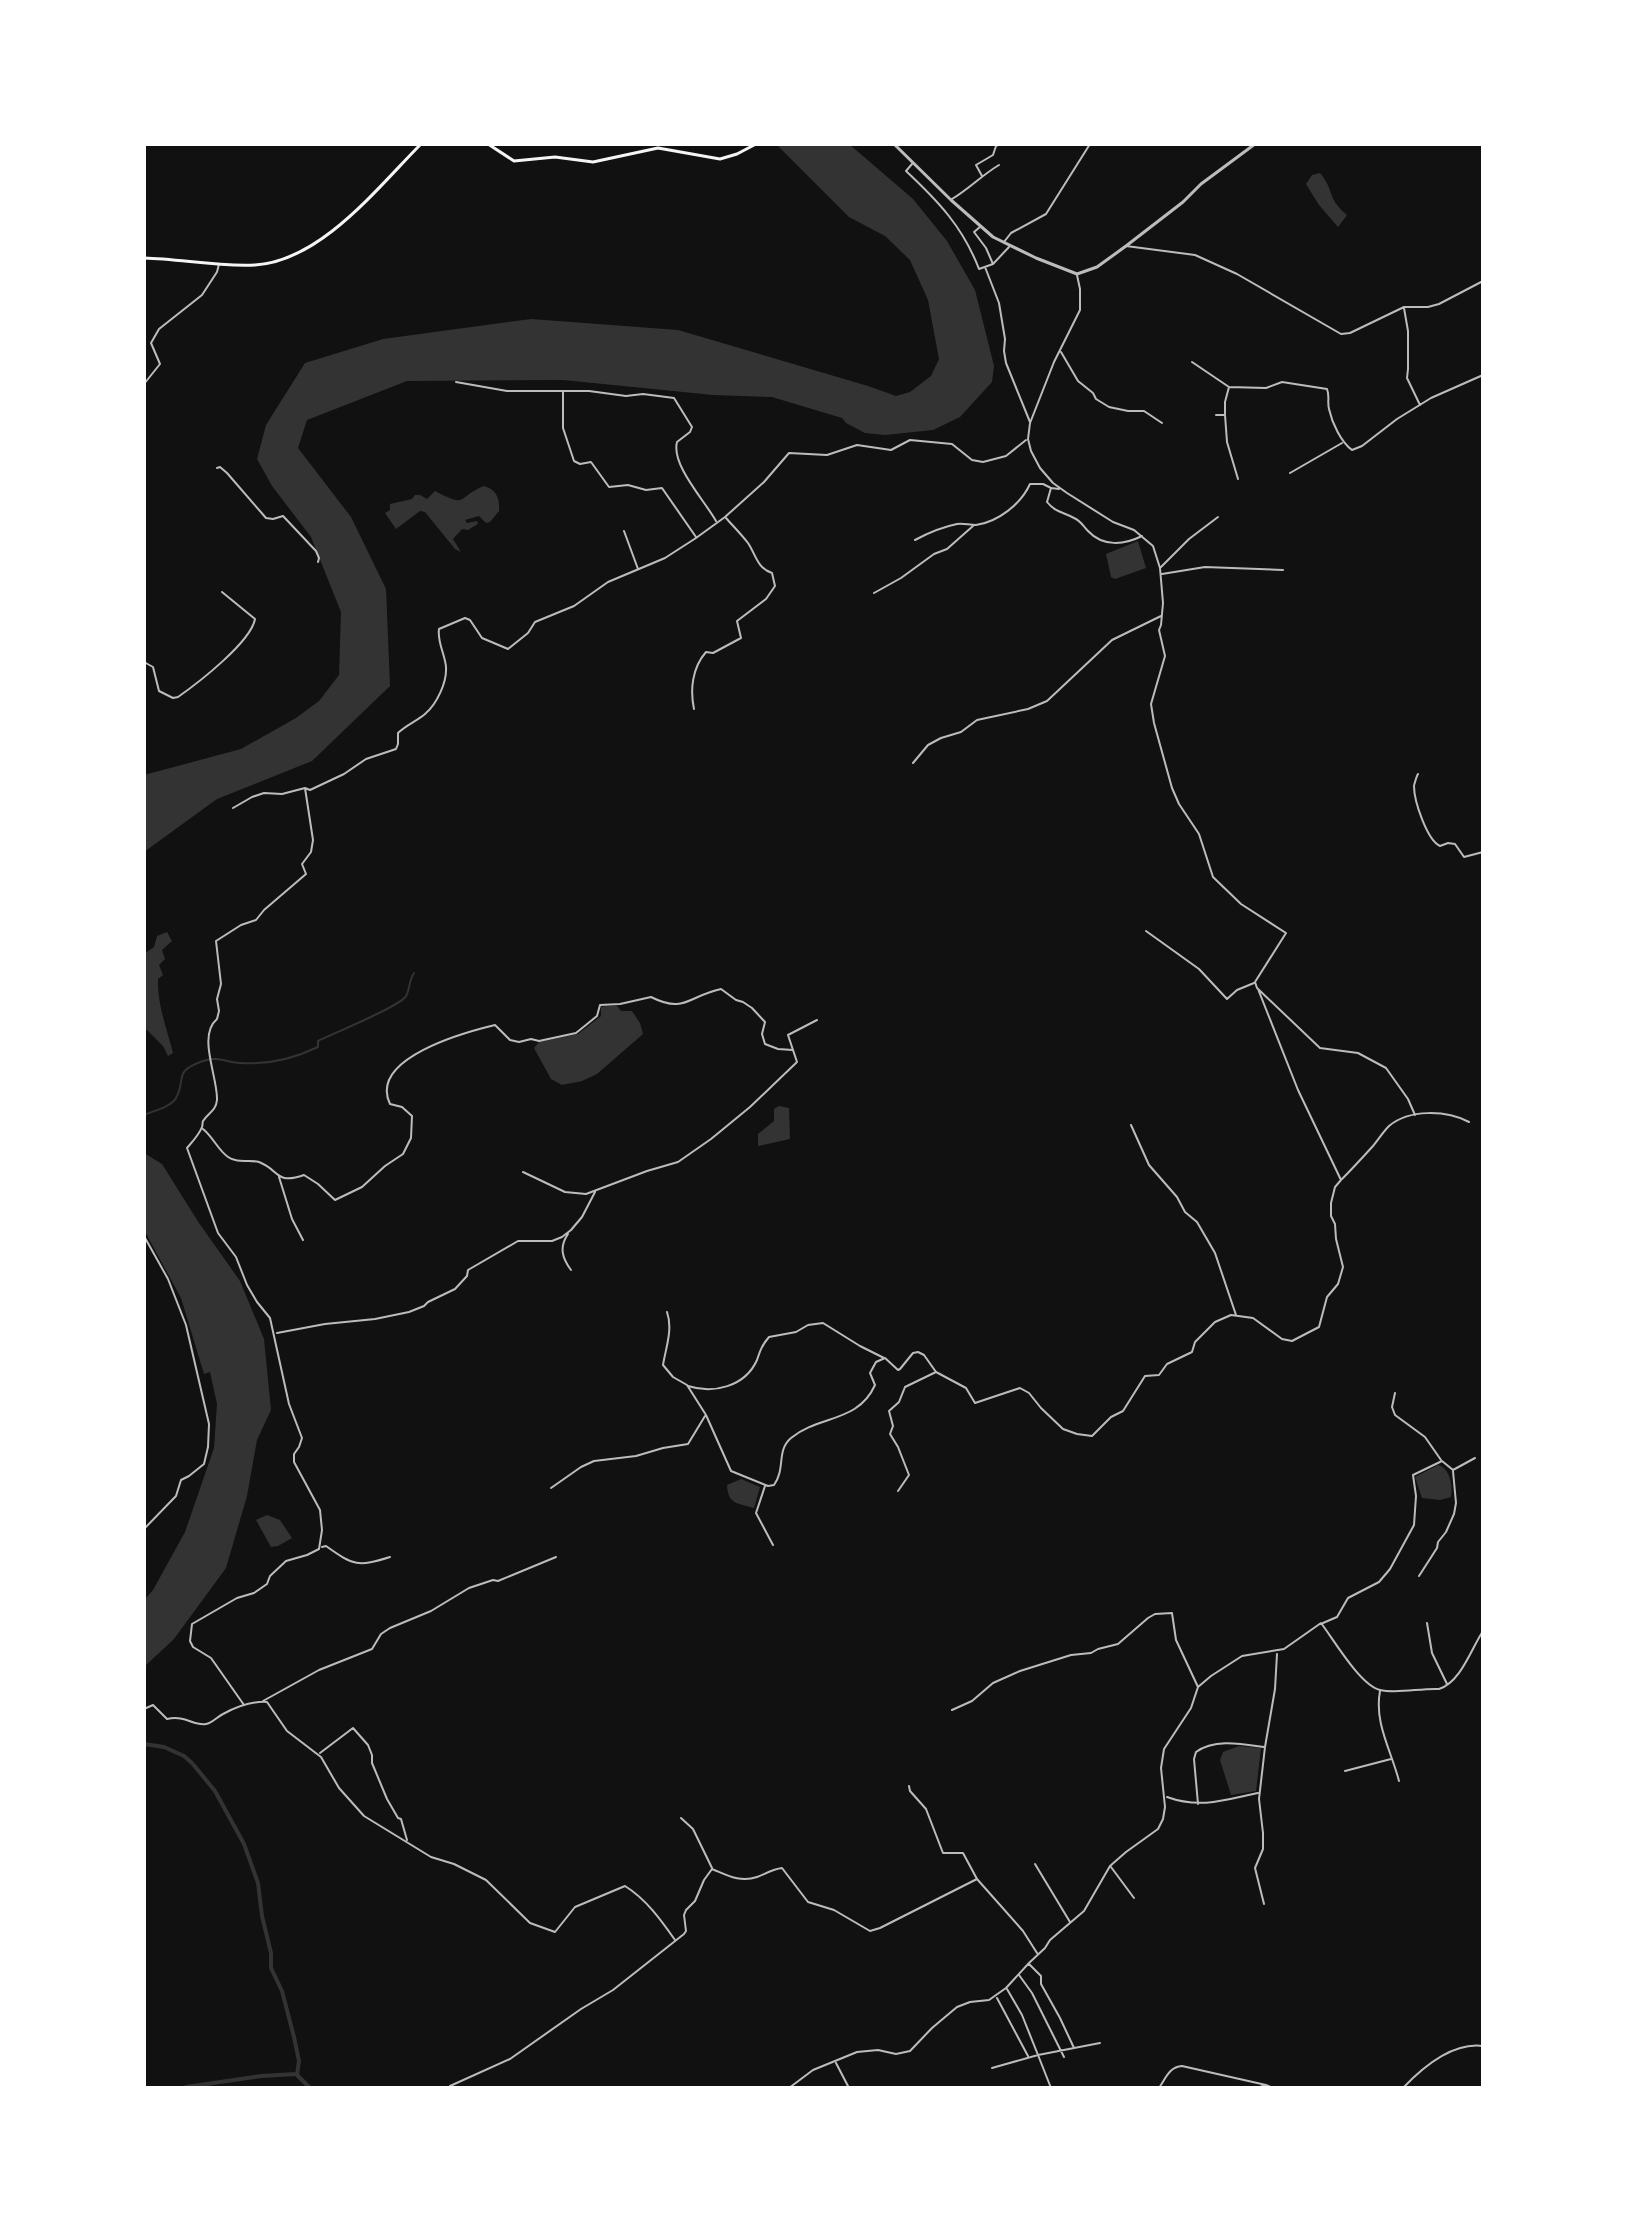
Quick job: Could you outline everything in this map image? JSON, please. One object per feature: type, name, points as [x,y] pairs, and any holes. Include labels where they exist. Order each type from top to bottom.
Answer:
[{"type":"main road","points":[[144,258],[255,265],[296,253],[353,214],[421,144]]},
{"type":"main road","points":[[488,144],[514,161],[555,157],[593,162],[658,148],[720,159],[754,145]]},
{"type":"street","points":[[894,144],[980,227],[1010,247],[1077,274],[1097,267],[1126,246],[1255,144]]},
{"type":"street","points":[[982,176],[976,165],[993,155],[1000,144]]},
{"type":"street","points":[[1003,243],[1011,233],[1046,214],[1090,144]]},
{"type":"street","points":[[913,163],[906,171],[943,207],[968,244],[979,269],[993,264],[1010,247]]},
{"type":"street","points":[[951,200],[999,165]]},
{"type":"street","points":[[980,227],[974,232],[993,264]]},
{"type":"street","points":[[1126,246],[1195,255],[1237,274],[1341,334],[1350,333],[1404,307],[1434,306],[1483,281]]},
{"type":"street","points":[[144,384],[159,366],[160,361],[151,343],[155,334],[202,295],[220,263]]},
{"type":"street","points":[[985,267],[999,303],[1006,363],[1030,423]]},
{"type":"street","points":[[1077,274],[1080,310],[1054,362],[1030,423],[1028,439],[1031,451],[1040,468],[1061,489],[1113,522],[1143,535],[1153,546],[1159,558],[1161,574],[1162,615],[1159,630],[1165,656],[1151,704],[1172,788],[1199,834],[1213,877],[1241,904],[1286,933],[1255,982],[1237,990],[1227,999],[1199,969],[1146,931]]},
{"type":"street","points":[[1404,307],[1408,331],[1407,378],[1420,405]]},
{"type":"street","points":[[1060,351],[1078,381],[1096,399],[1109,407],[1144,411],[1162,423]]},
{"type":"street","points":[[1192,362],[1229,387],[1266,388],[1282,382],[1327,389],[1330,394],[1328,408],[1343,442],[1349,449],[1356,450],[1420,405],[1483,375]]},
{"type":"street","points":[[456,382],[507,391],[643,394],[674,398],[692,427],[677,442],[676,453],[717,523]]},
{"type":"street","points":[[1229,387],[1225,402],[1227,442],[1238,479]]},
{"type":"street","points":[[563,391],[563,428],[574,461],[580,464],[591,462],[609,487],[662,488],[696,538]]},
{"type":"street","points":[[1216,415],[1225,415]]},
{"type":"street","points":[[233,808],[264,793],[310,790],[366,759],[396,749],[398,733],[426,714],[446,678],[439,629],[465,618],[470,620],[479,636],[508,649],[528,633],[535,622],[574,606],[608,582],[665,558],[696,538],[764,482],[791,452],[827,455],[857,445],[891,450],[910,440],[952,444],[972,460],[983,462],[1006,456],[1028,439]]},
{"type":"street","points":[[1290,473],[1343,442]]},
{"type":"street","points":[[217,468],[227,473],[266,518],[283,516],[316,551],[318,562]]},
{"type":"street","points":[[915,540],[959,523],[974,525],[994,519],[1014,505],[1030,484],[1061,489]]},
{"type":"street","points":[[1051,488],[1047,502],[1052,509],[1073,517],[1099,540],[1128,543],[1143,535]]},
{"type":"street","points":[[694,709],[691,694],[694,675],[702,657],[706,652],[713,653],[741,638],[737,621],[766,599],[775,586],[772,573],[758,564],[750,546],[725,517]]},
{"type":"street","points":[[1160,568],[1189,539],[1218,517]]},
{"type":"street","points":[[874,593],[934,554],[947,549],[974,525]]},
{"type":"street","points":[[624,531],[638,570]]},
{"type":"street","points":[[1161,574],[1205,567],[1283,570]]},
{"type":"street","points":[[144,662],[153,667],[159,691],[173,698],[191,688],[229,655],[254,626],[255,619],[222,592]]},
{"type":"street","points":[[913,763],[928,745],[961,732],[977,720],[1037,707],[1112,640],[1162,615]]},
{"type":"street","points":[[1418,774],[1414,786],[1423,821],[1433,843],[1440,846],[1455,844],[1464,857],[1483,852]]},
{"type":"street","points":[[305,788],[313,840],[311,852],[302,864],[306,874],[256,920],[241,925],[215,944],[221,984],[217,999],[219,1011],[209,1032],[217,1100],[214,1109],[203,1121],[202,1129],[187,1147],[218,1233],[236,1257],[247,1285],[270,1318],[289,1404],[302,1438],[294,1454],[294,1462],[320,1510],[321,1548]]},
{"type":"street","points":[[1255,982],[1298,1090],[1341,1180]]},
{"type":"street","points":[[1257,988],[1320,1048],[1358,1053],[1386,1068],[1408,1099],[1415,1115]]},
{"type":"street","points":[[202,1129],[229,1158],[258,1162],[278,1175],[292,1179],[304,1175],[335,1200],[362,1187],[403,1154],[411,1138],[411,1115],[402,1107],[390,1104],[387,1099],[389,1082],[395,1072],[424,1048],[459,1035],[495,1025],[510,1040],[539,1041],[576,1033],[597,1016],[600,1005],[651,997],[676,1006],[721,989],[752,1008],[765,1022],[762,1034],[765,1044],[793,1050]]},
{"type":"street","points":[[523,1172],[565,1192],[586,1194],[678,1162],[750,1107],[797,1062],[788,1035],[817,1020]]},
{"type":"street","points":[[667,1312],[671,1328],[663,1365],[673,1377],[702,1390],[728,1387],[744,1376],[756,1362],[758,1351],[769,1337],[823,1323],[885,1358],[898,1370],[913,1353],[924,1355],[936,1372],[966,1388],[975,1403],[1016,1389],[1025,1390],[1063,1429],[1092,1436],[1111,1417],[1123,1411],[1145,1376],[1159,1375],[1167,1364],[1192,1352],[1195,1342],[1222,1317],[1236,1315],[1253,1318],[1282,1339],[1292,1341],[1319,1327],[1327,1297],[1338,1284],[1343,1267],[1331,1216],[1335,1187],[1389,1127],[1401,1119],[1415,1115],[1450,1115],[1469,1122]]},
{"type":"street","points":[[1131,1125],[1149,1165],[1177,1197],[1185,1212],[1197,1222],[1215,1253],[1236,1315]]},
{"type":"street","points":[[278,1175],[292,1219],[303,1240]]},
{"type":"street","points":[[571,1270],[563,1257],[563,1242],[596,1191]]},
{"type":"street","points":[[275,1333],[404,1314],[455,1289],[467,1276],[468,1270],[518,1241],[552,1241],[571,1230]]},
{"type":"street","points":[[144,1236],[168,1279],[186,1325],[196,1359],[209,1430],[204,1464],[181,1480],[176,1496],[144,1529]]},
{"type":"street","points":[[687,1385],[706,1415],[731,1471],[773,1486],[782,1470],[781,1453],[791,1438],[824,1420],[851,1413],[865,1401],[875,1385],[870,1373],[872,1368],[885,1358]]},
{"type":"street","points":[[898,1491],[909,1475],[890,1434],[893,1426],[889,1411],[899,1402],[905,1387],[936,1372]]},
{"type":"street","points":[[1395,1393],[1392,1407],[1395,1415],[1425,1437],[1442,1461],[1453,1470],[1454,1514],[1419,1576]]},
{"type":"street","points":[[551,1488],[594,1461],[636,1456],[688,1444],[706,1415]]},
{"type":"street","points":[[1453,1470],[1475,1458]]},
{"type":"street","points":[[789,2088],[813,2070],[865,2051],[878,2050],[890,2054],[910,2051],[957,2007],[986,2001],[1006,1988],[1050,1940],[1087,1907],[1110,1866],[1158,1829],[1164,1815],[1161,1768],[1164,1749],[1191,1708],[1198,1687],[1242,1656],[1289,1646],[1321,1623],[1337,1617],[1348,1598],[1386,1575],[1414,1525],[1416,1496],[1413,1475],[1442,1461]]},
{"type":"street","points":[[765,1485],[756,1513],[773,1545]]},
{"type":"street","points":[[244,1705],[211,1658],[193,1647],[190,1641],[192,1624],[237,1598],[254,1593],[267,1584],[269,1577],[286,1561],[326,1546],[361,1565],[390,1557]]},
{"type":"street","points":[[144,1709],[153,1705],[167,1719],[182,1718],[196,1724],[207,1724],[244,1705],[262,1701],[319,1670],[372,1649],[381,1634],[390,1628],[431,1611],[469,1588],[483,1582],[498,1581],[556,1557]]},
{"type":"street","points":[[952,1710],[972,1701],[993,1683],[1020,1671],[1118,1644],[1155,1614],[1172,1613],[1176,1640],[1198,1687]]},
{"type":"street","points":[[1321,1623],[1362,1677],[1380,1690],[1439,1689],[1448,1685],[1483,1631]]},
{"type":"street","points":[[1427,1623],[1432,1653],[1448,1685]]},
{"type":"street","points":[[1264,1904],[1255,1868],[1263,1849],[1259,1793],[1275,1689],[1277,1651]]},
{"type":"street","points":[[1380,1690],[1379,1720],[1399,1781]]},
{"type":"street","points":[[262,1701],[267,1702],[287,1731],[318,1755],[356,1809],[431,1857],[454,1864],[486,1880],[530,1923],[555,1932],[575,1907],[625,1886],[653,1911],[675,1940]]},
{"type":"street","points":[[318,1755],[353,1728],[368,1745],[372,1763],[387,1799],[401,1819],[407,1841]]},
{"type":"street","points":[[1198,1804],[1196,1752],[1217,1744],[1265,1747]]},
{"type":"street","points":[[1345,1771],[1392,1759]]},
{"type":"street","points":[[909,1786],[926,1809],[941,1850],[963,1853],[977,1879],[1023,1931],[1037,1954]]},
{"type":"street","points":[[1164,1796],[1198,1804],[1259,1793]]},
{"type":"street","points":[[681,1818],[693,1829],[712,1869],[732,1878],[743,1879],[784,1869],[808,1902],[834,1910],[870,1931],[977,1879]]},
{"type":"street","points":[[1035,1864],[1070,1923]]},
{"type":"street","points":[[1110,1866],[1134,1898]]},
{"type":"street","points":[[450,2086],[510,2059],[613,1990],[686,1931],[686,1910],[695,1901],[712,1869]]},
{"type":"street","points":[[1029,1963],[1041,1976],[1041,1984],[1074,2048]]},
{"type":"street","points":[[1019,1974],[1028,1985],[1064,2057]]},
{"type":"street","points":[[1006,1988],[1022,2015],[1051,2088]]},
{"type":"street","points":[[996,1996],[1029,2057]]},
{"type":"street","points":[[992,2068],[1100,2043]]},
{"type":"street","points":[[1403,2088],[1432,2063],[1458,2048],[1483,2046]]},
{"type":"street","points":[[836,2062],[849,2088]]},
{"type":"street","points":[[1159,2088],[1170,2071],[1182,2066],[1273,2088]]},
{"type":"street","points":[[1257,2088],[1266,2085]]},
{"type":"shaded area","points":[[776,144],[849,144],[913,199],[947,241],[975,290],[994,366],[992,382],[960,417],[933,430],[885,435],[865,433],[842,418],[772,397],[713,395],[563,380],[407,381],[307,420],[298,448],[351,517],[386,589],[390,686],[312,761],[217,799],[144,852],[144,775],[241,749],[296,718],[319,701],[339,675],[341,612],[311,537],[272,486],[257,459],[266,425],[305,363],[383,339],[531,319],[678,330],[896,396],[910,392],[931,376],[939,359],[928,300],[910,260],[885,236],[849,217]]},
{"type":"shaded area","points":[[1320,173],[1336,204],[1347,215],[1338,227],[1306,184],[1312,175]]},
{"type":"shaded area","points":[[484,486],[497,496],[499,511],[490,522],[486,523],[479,516],[465,520],[467,523],[477,521],[478,524],[468,530],[462,529],[453,539],[461,552],[455,549],[425,512],[420,511],[396,529],[385,513],[390,510],[390,504],[412,499],[415,495],[427,499],[435,491],[458,500]]},
{"type":"shaded area","points":[[1138,541],[1146,568],[1115,579],[1111,577],[1106,554]]},
{"type":"shaded area","points":[[167,932],[172,941],[162,950],[165,959],[159,965],[163,975],[158,979],[158,988],[173,1053],[168,1056],[163,1046],[147,1030],[144,1031],[144,954],[154,947],[157,936]]},
{"type":"shaded area","points":[[601,1007],[632,1011],[643,1034],[597,1074],[562,1085],[551,1079],[534,1048],[539,1042],[578,1034],[601,1016]]},
{"type":"shaded area","points":[[779,1106],[789,1108],[790,1139],[758,1146],[758,1134],[774,1121],[774,1109]]},
{"type":"shaded area","points":[[144,1153],[162,1164],[240,1281],[264,1339],[271,1410],[257,1440],[247,1496],[226,1568],[174,1639],[144,1667],[144,1600],[153,1590],[185,1532],[214,1448],[217,1404],[210,1372],[204,1374],[181,1298],[144,1230]]},
{"type":"shaded area","points":[[1438,1465],[1450,1478],[1451,1497],[1440,1500],[1422,1498],[1415,1477]]},
{"type":"shaded area","points":[[741,1479],[760,1487],[754,1508],[735,1502],[729,1496],[727,1485]]},
{"type":"shaded area","points":[[267,1515],[280,1520],[292,1538],[271,1547],[256,1520]]},
{"type":"shaded area","points":[[1239,1746],[1261,1748],[1256,1791],[1231,1795],[1220,1760],[1223,1752]]},
{"type":"waterway","points":[[144,1115],[174,1101],[184,1072],[193,1065],[213,1059],[240,1063],[270,1062],[309,1051],[318,1047],[318,1041],[401,1001],[406,996],[414,973]]},
{"type":"waterway","points":[[144,1744],[164,1747],[192,1763],[215,1791],[244,1844],[258,1883],[271,1968],[282,1991],[294,2037],[299,2061],[297,2075]]},
{"type":"waterway","points":[[186,2087],[296,2074],[310,2088]]}]
